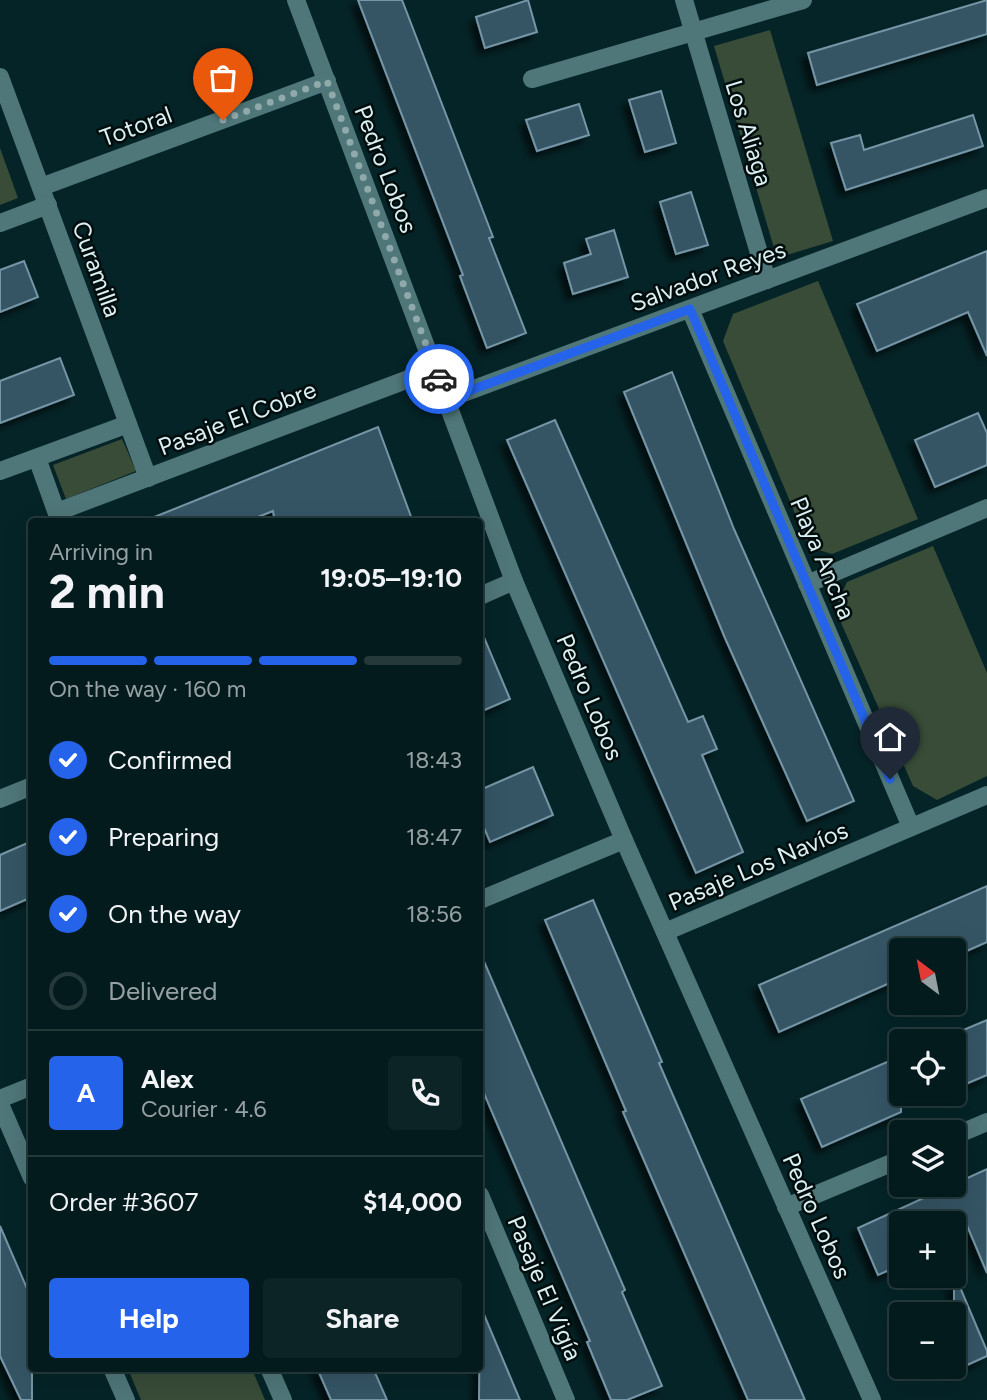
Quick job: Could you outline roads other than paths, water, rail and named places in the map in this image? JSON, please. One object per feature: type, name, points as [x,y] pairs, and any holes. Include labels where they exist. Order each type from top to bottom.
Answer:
[{"type":"street","name":"Pedro Lobos","points":[[296,0],[514,581],[624,840],[872,1400]]},
{"type":"street","name":"Los Aliaga","points":[[684,0],[767,280]]},
{"type":"street","points":[[532,79],[803,0]]},
{"type":"street","name":"Curamilla","points":[[0,77],[148,478]]},
{"type":"street","name":"Totoral","points":[[41,187],[327,81]]},
{"type":"street","name":"Salvador Reyes","points":[[447,399],[987,198]]},
{"type":"street","points":[[0,223],[48,205]]},
{"type":"street","name":"Playa Ancha","points":[[690,309],[911,827]]},
{"type":"street","name":"Pasaje El Cobre","points":[[58,517],[148,478],[435,369]]},
{"type":"street","name":"Pasaje El Cobre","points":[[0,471],[128,424]]},
{"type":"street","points":[[37,458],[58,517]]},
{"type":"street","points":[[807,584],[987,508]]},
{"type":"street","points":[[483,595],[514,581]]},
{"type":"street","points":[[0,799],[28,788]]},
{"type":"street","name":"Pasaje Los Navíos","points":[[665,932],[987,795]]},
{"type":"street","points":[[483,899],[624,840]]},
{"type":"street","points":[[28,1088],[0,1101],[28,1168]]},
{"type":"street","points":[[966,1131],[987,1122]]},
{"type":"street","points":[[786,1207],[889,1163]]},
{"type":"street","name":"Pasaje El Vigía","points":[[483,1202],[566,1400]]},
{"type":"street","points":[[114,1372],[126,1400]]},
{"type":"street","points":[[271,1372],[282,1400]]}]
